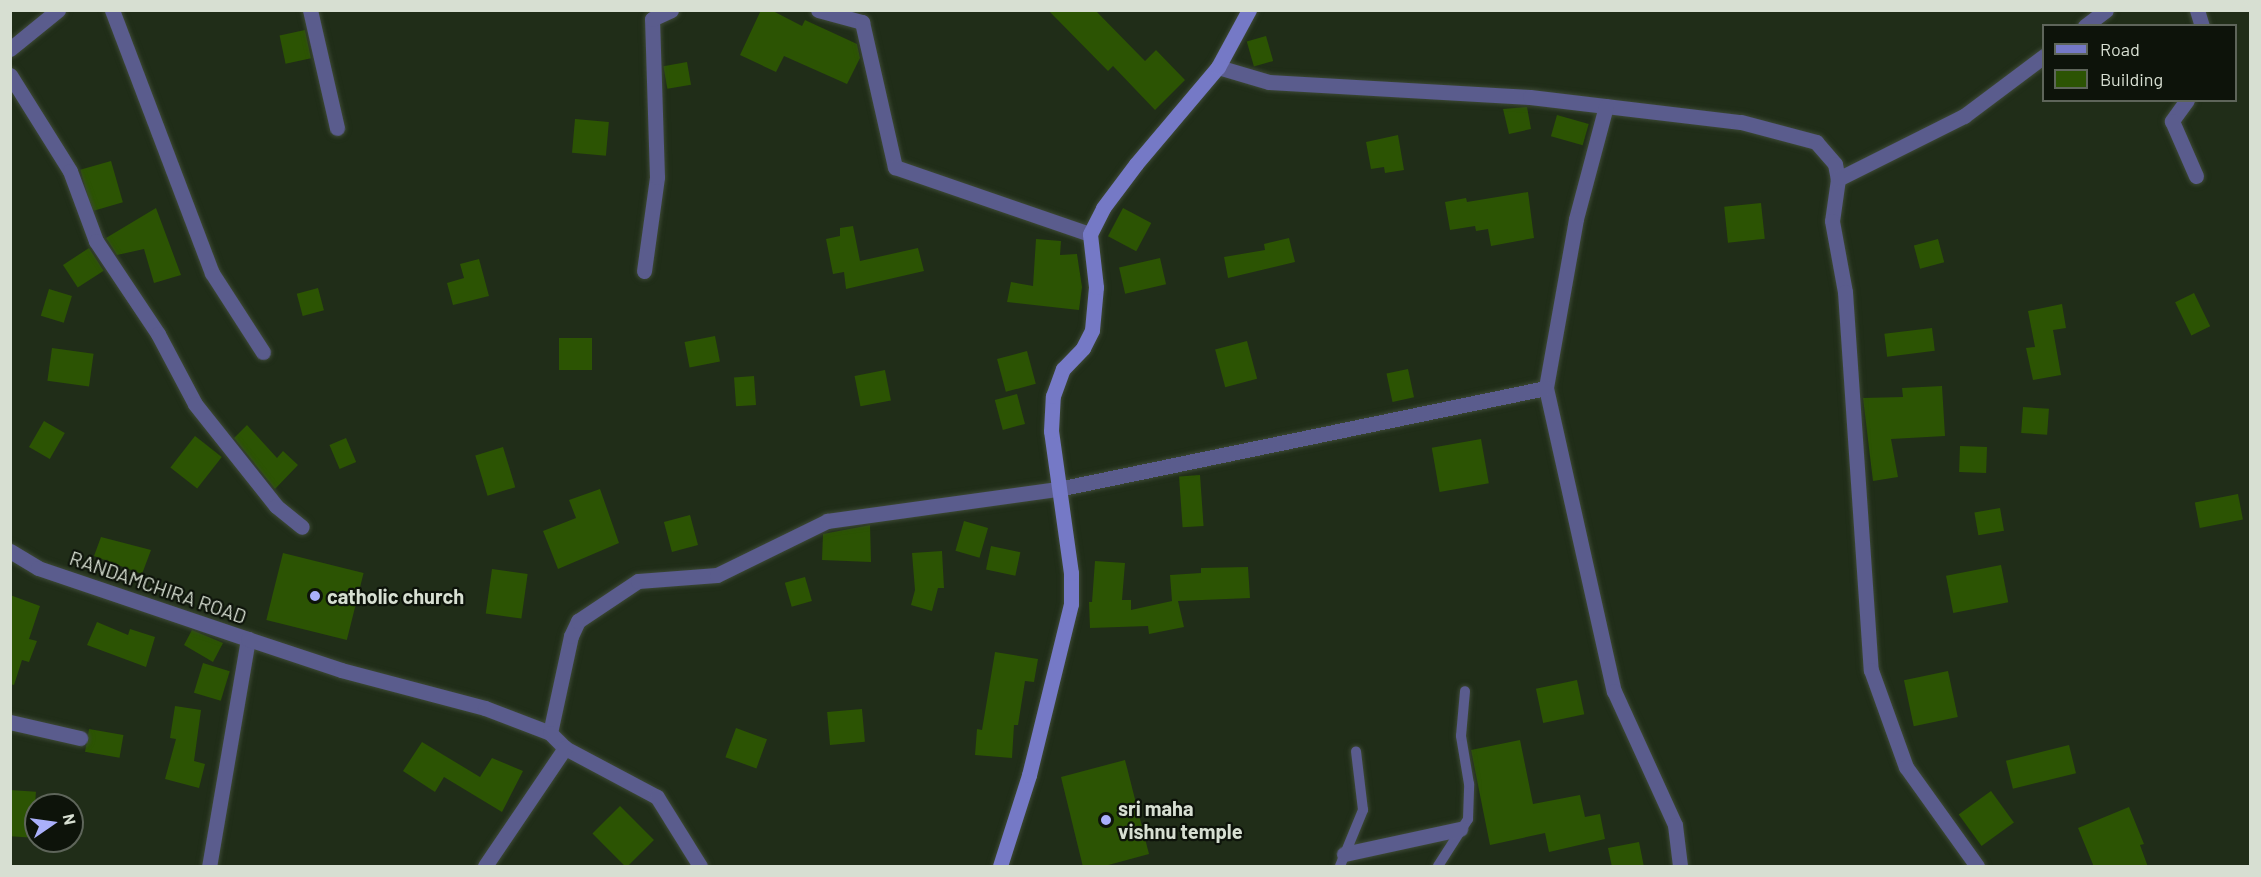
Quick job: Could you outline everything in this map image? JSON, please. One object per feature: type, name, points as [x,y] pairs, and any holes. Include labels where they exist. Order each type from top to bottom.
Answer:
[{"type":"street","points":[[10,49],[58,10]]},
{"type":"street","points":[[112,10],[212,273],[263,352]]},
{"type":"street","points":[[310,10],[337,128]]},
{"type":"street","points":[[644,271],[657,177],[652,19],[671,10]]},
{"type":"street","points":[[818,10],[862,22],[894,167],[1090,234]]},
{"type":"street","points":[[1000,867],[1029,774],[1071,604],[1071,573],[1051,430],[1053,396],[1063,369],[1083,348],[1092,330],[1096,287],[1089,252],[1090,234],[1103,208],[1136,164],[1218,68],[1249,10]]},
{"type":"street","points":[[2088,24],[2106,10]]},
{"type":"street","points":[[1838,179],[1964,116],[2042,57]]},
{"type":"street","points":[[1218,68],[1269,82],[1530,97],[1741,122],[1799,135],[1822,150],[1835,164],[1838,179],[1832,221],[1845,292],[1871,670],[1906,767],[1977,867]]},
{"type":"street","points":[[10,75],[70,171],[96,241],[158,333],[195,404],[276,506],[302,527]]},
{"type":"street","points":[[2186,102],[2172,121],[2196,176]]},
{"type":"street","points":[[1606,106],[1576,219],[1546,388],[1614,691],[1675,825],[1680,867]]},
{"type":"street","points":[[550,733],[571,636],[578,621],[638,581],[717,575],[827,522],[1058,489],[1546,388]]},
{"type":"street","name":"RANDAMCHIRA ROAD","points":[[10,551],[38,568],[248,639],[209,867]]},
{"type":"street","points":[[248,639],[341,670],[485,708],[550,733],[565,748],[657,797],[700,867]]},
{"type":"street","points":[[10,722],[80,738]]},
{"type":"street","points":[[485,867],[565,748]]},
{"type":"street","points":[[1342,860],[1460,829]]},
{"type":"lane","points":[[1438,867],[1468,819],[1469,784],[1461,736],[1465,692]]},
{"type":"lane","points":[[1342,860],[1363,810],[1356,751]]},
{"type":"building","points":[[761,10],[771,10],[802,26],[805,20],[857,44],[860,58],[847,84],[784,56],[776,72],[740,55]]},
{"type":"building","points":[[1048,10],[1095,10],[1145,61],[1156,50],[1185,80],[1155,110],[1113,66],[1108,71]]},
{"type":"building","points":[[305,30],[311,58],[286,64],[280,35]]},
{"type":"building","points":[[1266,36],[1273,61],[1254,67],[1247,42]]},
{"type":"building","points":[[687,62],[691,85],[667,89],[663,66]]},
{"type":"building","points":[[1527,107],[1531,129],[1509,134],[1503,109]]},
{"type":"building","points":[[1557,115],[1589,124],[1583,145],[1551,136]]},
{"type":"building","points":[[575,119],[609,122],[606,156],[572,153]]},
{"type":"building","points":[[1398,135],[1404,170],[1385,173],[1384,167],[1371,169],[1366,142]]},
{"type":"building","points":[[111,161],[123,202],[92,211],[80,170]]},
{"type":"building","points":[[1528,192],[1534,238],[1491,246],[1488,229],[1476,231],[1475,226],[1450,230],[1445,202],[1466,198],[1467,202]]},
{"type":"building","points":[[1761,203],[1765,239],[1728,243],[1724,207]]},
{"type":"building","points":[[156,208],[181,275],[154,283],[144,249],[117,255],[106,238]]},
{"type":"building","points":[[1123,208],[1151,223],[1136,251],[1108,236]]},
{"type":"building","points":[[853,226],[860,261],[918,248],[924,271],[846,289],[844,272],[833,274],[826,239],[840,236],[840,228]]},
{"type":"building","points":[[1289,238],[1295,262],[1228,278],[1224,257],[1265,250],[1264,244]]},
{"type":"building","points":[[1036,239],[1061,241],[1060,255],[1077,254],[1082,287],[1079,310],[1007,302],[1011,282],[1033,286]]},
{"type":"building","points":[[1938,239],[1944,262],[1920,269],[1914,245]]},
{"type":"building","points":[[89,248],[104,271],[78,288],[63,265]]},
{"type":"building","points":[[1160,258],[1166,284],[1125,294],[1119,267]]},
{"type":"building","points":[[479,259],[489,296],[453,305],[447,283],[464,278],[460,264]]},
{"type":"building","points":[[318,288],[324,310],[303,316],[297,294]]},
{"type":"building","points":[[49,289],[72,296],[64,323],[41,316]]},
{"type":"building","points":[[2194,293],[2210,326],[2191,335],[2175,302]]},
{"type":"building","points":[[2062,304],[2066,328],[2053,330],[2061,375],[2033,380],[2026,348],[2035,347],[2028,311]]},
{"type":"building","points":[[1932,328],[1935,351],[1887,357],[1884,334]]},
{"type":"building","points":[[715,336],[720,362],[690,367],[685,342]]},
{"type":"building","points":[[559,338],[592,338],[592,370],[559,370]]},
{"type":"building","points":[[1247,341],[1257,379],[1225,387],[1215,350]]},
{"type":"building","points":[[52,348],[94,354],[89,387],[47,381]]},
{"type":"building","points":[[1027,351],[1036,384],[1006,392],[997,359]]},
{"type":"building","points":[[1408,369],[1414,397],[1393,402],[1386,374]]},
{"type":"building","points":[[885,370],[891,400],[860,406],[855,376]]},
{"type":"building","points":[[754,376],[756,405],[736,406],[734,377]]},
{"type":"building","points":[[1942,386],[1945,436],[1891,439],[1898,477],[1873,481],[1863,398],[1903,397],[1902,388]]},
{"type":"building","points":[[1017,394],[1025,424],[1003,430],[995,400]]},
{"type":"building","points":[[2023,407],[2049,409],[2047,435],[2021,433]]},
{"type":"building","points":[[44,421],[65,433],[50,459],[29,447]]},
{"type":"building","points":[[247,425],[277,458],[283,451],[298,465],[275,489],[234,438]]},
{"type":"building","points":[[195,436],[222,457],[197,488],[170,468]]},
{"type":"building","points":[[346,438],[356,462],[340,469],[329,445]]},
{"type":"building","points":[[1481,439],[1489,483],[1440,492],[1432,448]]},
{"type":"building","points":[[1960,446],[1987,447],[1986,473],[1959,472]]},
{"type":"building","points":[[503,447],[515,487],[488,496],[475,455]]},
{"type":"building","points":[[1200,475],[1204,526],[1183,527],[1179,476]]},
{"type":"building","points":[[600,489],[619,543],[558,569],[543,531],[576,518],[569,500]]},
{"type":"building","points":[[2238,494],[2243,520],[2200,528],[2195,502]]},
{"type":"building","points":[[2000,508],[2004,531],[1978,535],[1974,513]]},
{"type":"building","points":[[690,515],[698,545],[672,552],[664,522]]},
{"type":"building","points":[[964,521],[988,528],[979,558],[955,551]]},
{"type":"building","points":[[870,525],[871,562],[822,560],[823,534]]},
{"type":"building","points":[[101,537],[151,550],[142,574],[94,556]]},
{"type":"building","points":[[991,546],[1020,552],[1015,576],[986,569]]},
{"type":"building","points":[[942,551],[944,588],[938,588],[932,611],[911,605],[915,590],[912,553]]},
{"type":"building","name":"catholic church","points":[[283,553],[364,573],[347,640],[266,620]]},
{"type":"building","points":[[1095,561],[1125,563],[1122,600],[1131,600],[1131,610],[1172,601],[1170,575],[1201,573],[1201,568],[1248,567],[1250,598],[1178,601],[1184,627],[1149,634],[1148,626],[1090,628],[1089,602],[1092,602]]},
{"type":"building","points":[[2001,565],[2008,602],[1953,613],[1946,576]]},
{"type":"building","points":[[492,569],[528,574],[521,619],[486,614]]},
{"type":"building","points":[[805,577],[812,601],[792,607],[785,583]]},
{"type":"building","points":[[10,595],[40,606],[29,639],[37,641],[29,662],[22,660],[14,685],[10,684]]},
{"type":"building","points":[[97,622],[128,635],[130,629],[155,637],[146,667],[87,645]]},
{"type":"building","points":[[192,630],[223,643],[213,662],[184,645]]},
{"type":"building","points":[[995,652],[1038,659],[1034,682],[1025,681],[1018,725],[1014,725],[1012,758],[975,755],[977,729],[982,730]]},
{"type":"building","points":[[203,663],[230,671],[221,701],[194,693]]},
{"type":"building","points":[[1948,671],[1958,717],[1914,726],[1904,680]]},
{"type":"building","points":[[1577,680],[1584,714],[1543,723],[1536,689]]},
{"type":"building","points":[[175,706],[201,710],[194,761],[205,764],[199,788],[165,779],[176,739],[170,738]]},
{"type":"building","points":[[862,709],[865,742],[830,745],[827,712]]},
{"type":"building","points":[[736,728],[767,739],[756,768],[725,757]]},
{"type":"building","points":[[89,729],[123,735],[119,758],[85,752]]},
{"type":"building","points":[[1520,740],[1533,804],[1580,795],[1585,817],[1600,814],[1605,839],[1549,852],[1545,833],[1490,845],[1471,750]]},
{"type":"building","points":[[422,742],[480,777],[492,758],[523,771],[502,812],[444,777],[435,792],[403,771]]},
{"type":"building","points":[[2069,745],[2076,773],[2013,789],[2006,761]]},
{"type":"building","name":"sri maha vishnu temple","points":[[1125,760],[1149,854],[1101,867],[1083,867],[1061,777]]},
{"type":"building","points":[[10,790],[36,792],[24,793],[24,837],[10,836]]},
{"type":"building","points":[[1991,791],[2014,823],[1982,846],[1959,815]]},
{"type":"building","points":[[620,806],[654,840],[628,866],[625,866],[592,834]]},
{"type":"building","points":[[2129,807],[2144,844],[2140,845],[2148,867],[2094,867],[2078,828]]},
{"type":"building","points":[[1639,842],[1644,867],[1612,867],[1608,848]]},
{"type":"place","name":"catholic church","points":[[315,596]]},
{"type":"place","name":"sri maha vishnu temple","points":[[1106,820]]}]
